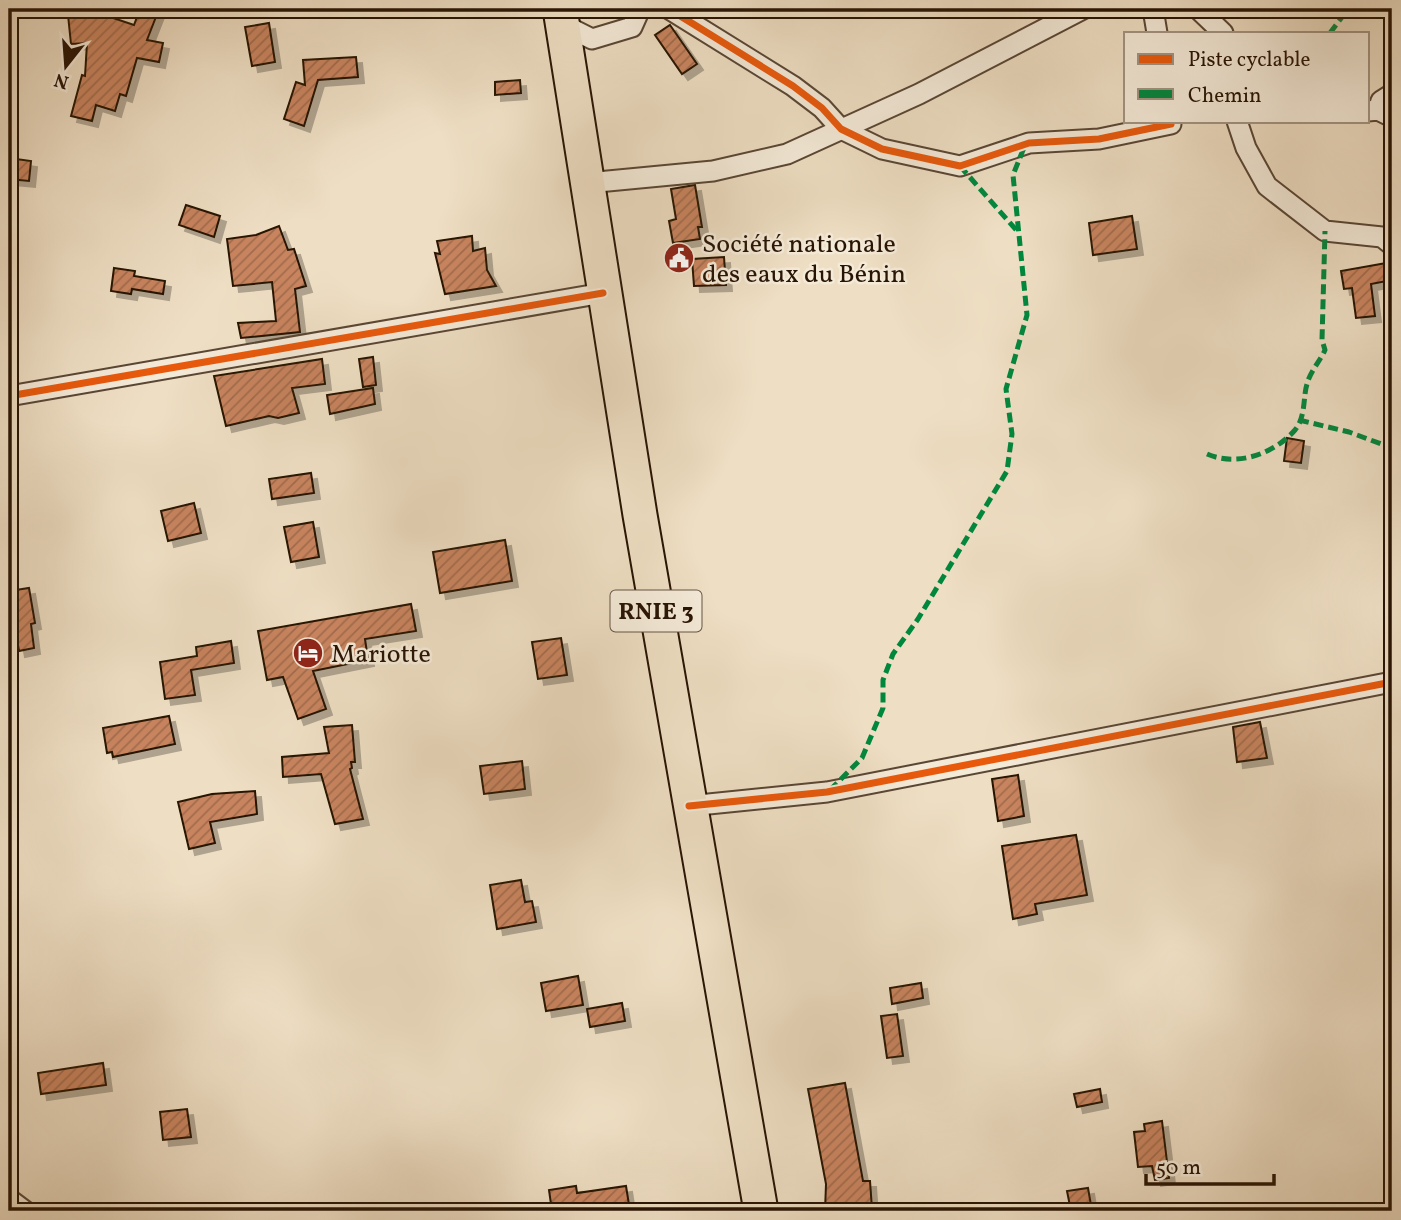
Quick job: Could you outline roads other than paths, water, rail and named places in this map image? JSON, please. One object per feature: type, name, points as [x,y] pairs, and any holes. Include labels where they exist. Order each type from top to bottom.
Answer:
[{"type":"highway","name":"RNIE 3","points":[[561,17],[603,293],[689,806],[761,1211]]},
{"type":"street","points":[[561,17],[592,38],[632,27],[640,9]]},
{"type":"street","points":[[669,9],[793,86],[822,108],[841,130],[882,149],[960,166],[1029,143],[1099,139],[1171,124],[1170,122]]},
{"type":"street","points":[[587,183],[713,170],[787,154],[919,94],[1083,9]]},
{"type":"street","points":[[1153,9],[1157,32]]},
{"type":"street","points":[[1198,9],[1222,32]]},
{"type":"street","points":[[1380,113],[1381,101],[1392,94]]},
{"type":"street","points":[[1237,122],[1245,148],[1267,186],[1325,230],[1382,237],[1392,246]]},
{"type":"street","points":[[9,396],[603,293]]},
{"type":"street","points":[[689,806],[827,792],[1392,682]]},
{"type":"street","points":[[9,1199],[25,1211]]},
{"type":"place","name":"Société nationale des eaux du Bénin","points":[[679,258]]},
{"type":"place","name":"Mariotte","points":[[308,653]]}]
